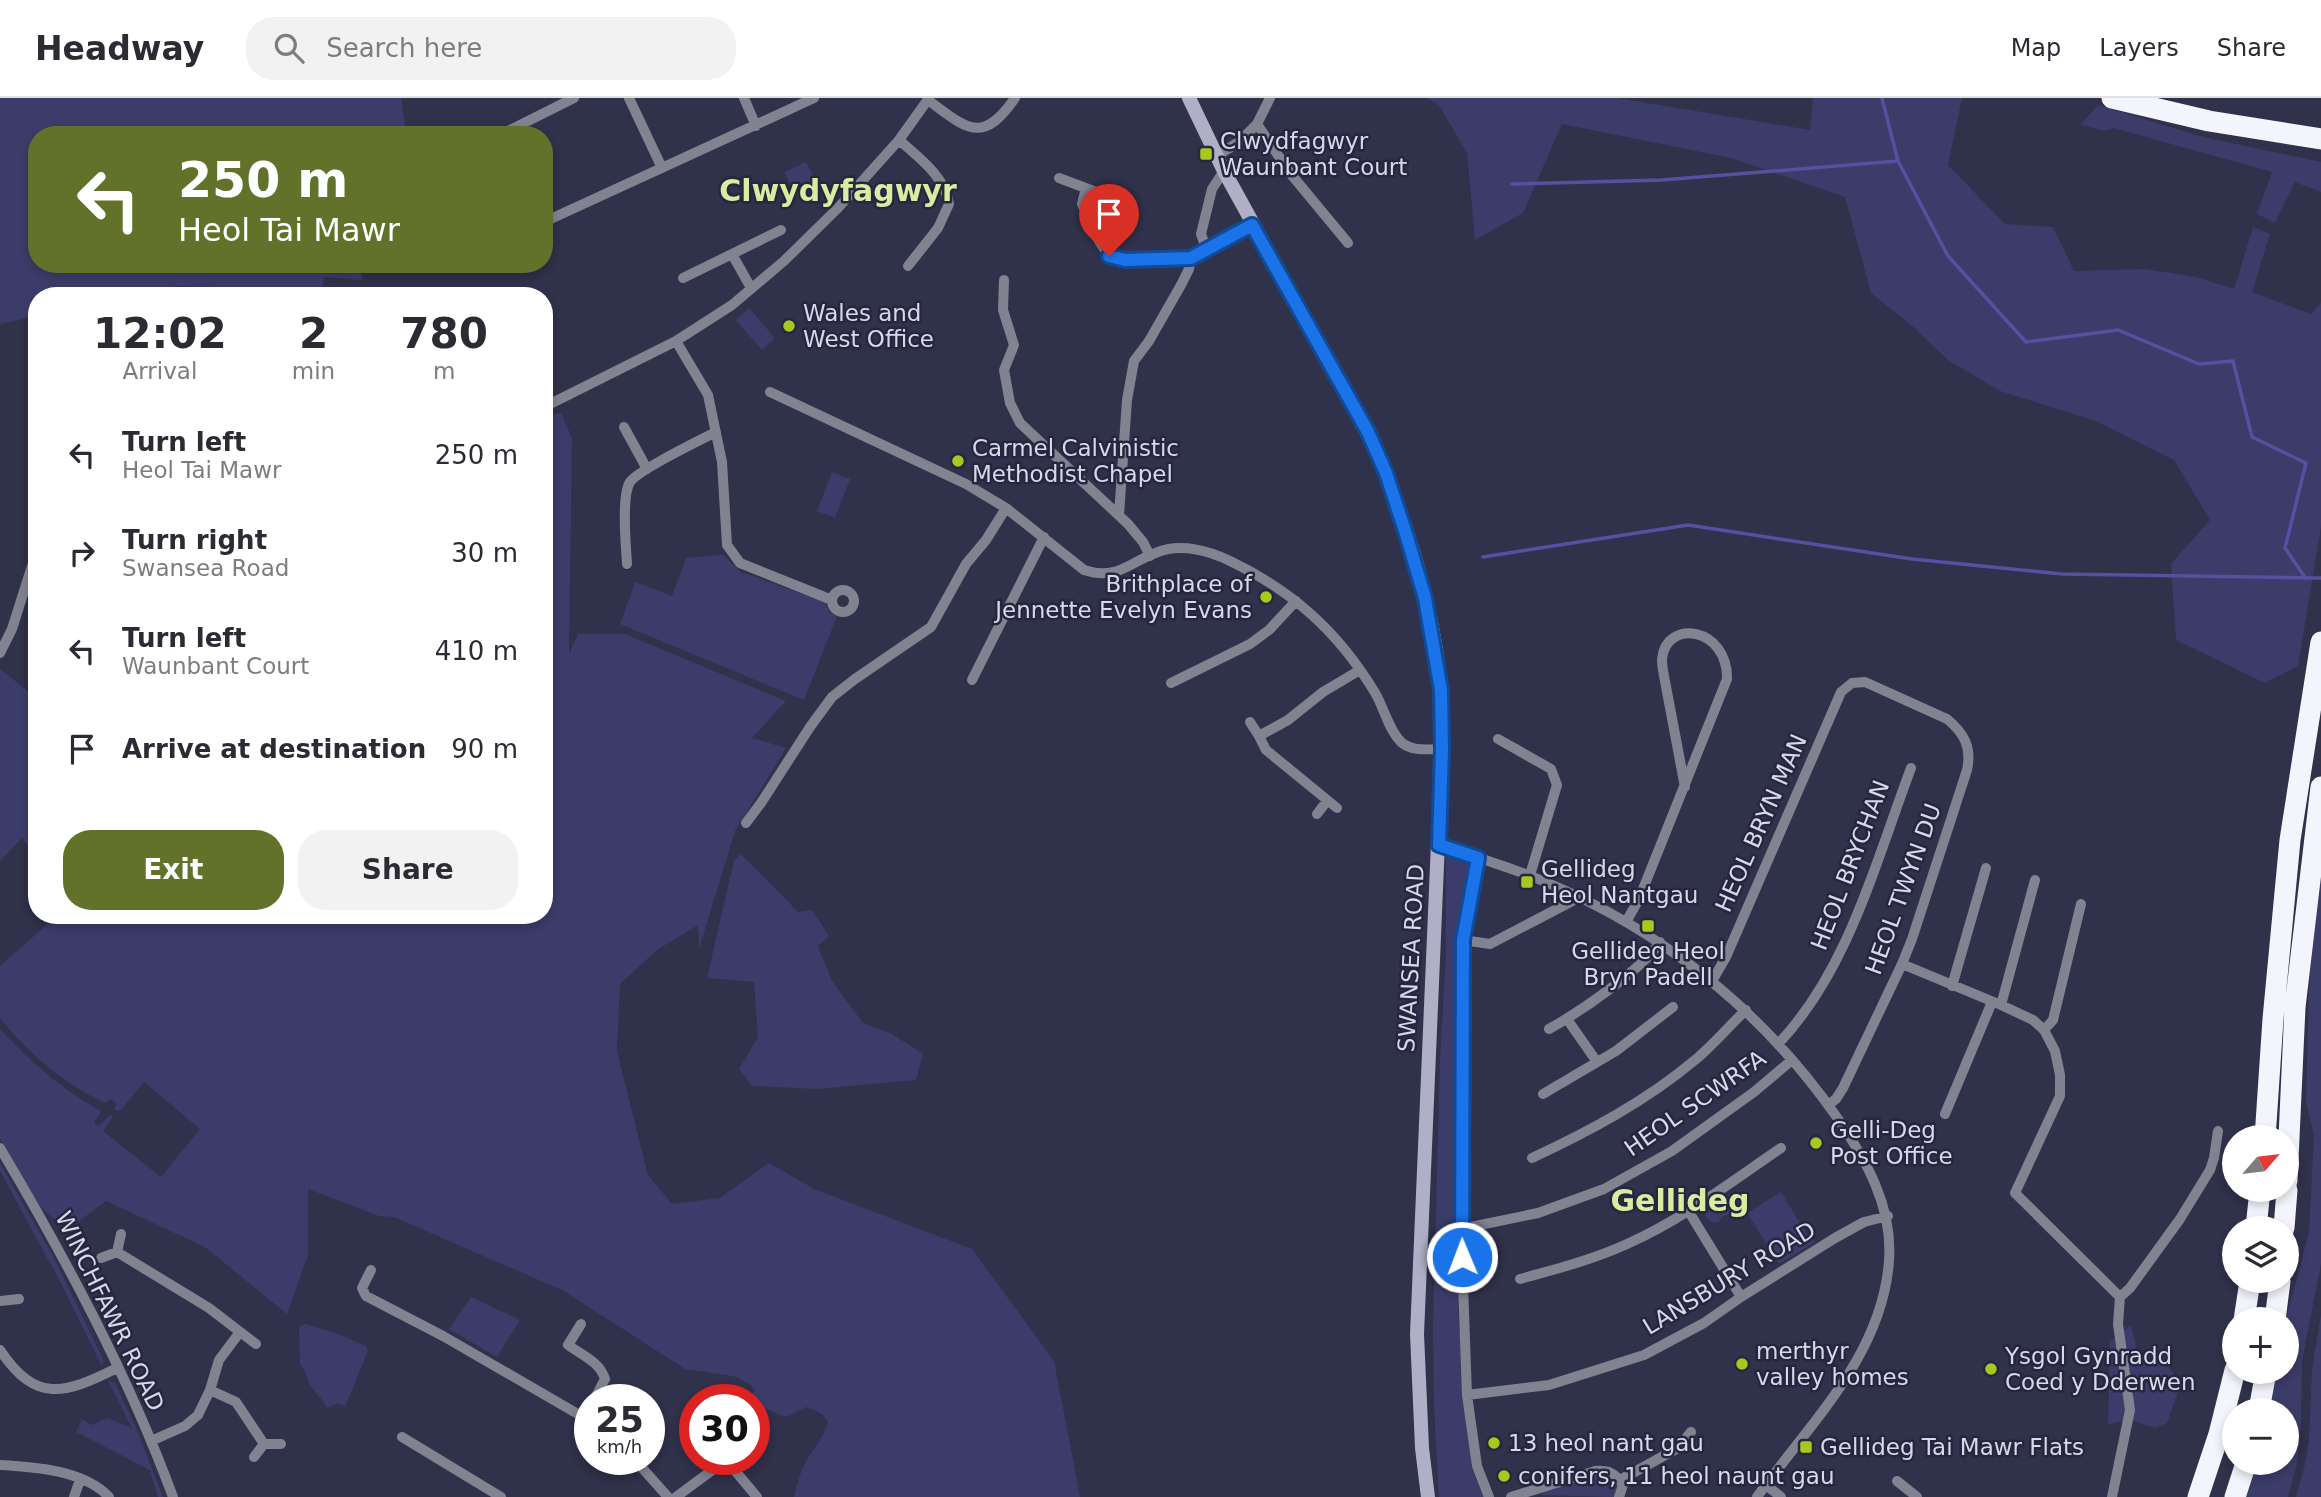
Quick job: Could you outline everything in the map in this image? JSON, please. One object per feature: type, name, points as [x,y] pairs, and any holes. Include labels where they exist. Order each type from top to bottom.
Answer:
[{"type":"highway","points":[[2112,98],[2209,121],[2321,139]]},
{"type":"highway","points":[[2265,1125],[2290,840],[2321,642]]},
{"type":"highway","points":[[2290,1125],[2295,1007],[2321,787]]},
{"type":"highway","points":[[2198,1497],[2219,1434],[2232,1384]]},
{"type":"highway","points":[[2235,1497],[2242,1475]]},
{"type":"street","points":[[517,126],[574,98]]},
{"type":"street","points":[[629,98],[662,168]]},
{"type":"street","points":[[744,98],[756,126]]},
{"type":"street","points":[[553,218],[814,98]]},
{"type":"street","points":[[553,402],[676,341],[732,305],[784,261],[838,208],[899,140],[929,99],[964,126],[975,128],[987,126],[999,119],[1015,98]]},
{"type":"street","name":"SWANSEA ROAD","points":[[1189,98],[1252,225],[1368,432],[1386,473],[1427,610],[1441,690],[1439,845],[1417,1334],[1422,1448],[1428,1497]]},
{"type":"street","points":[[1217,156],[1257,124],[1270,98]]},
{"type":"street","points":[[1257,124],[1290,173],[1348,243]]},
{"type":"street","points":[[899,140],[927,165],[941,182],[949,204],[938,228],[908,266]]},
{"type":"street","points":[[1208,251],[1201,234],[1212,189],[1224,171]]},
{"type":"street","points":[[1059,178],[1099,192]]},
{"type":"street","points":[[1086,188],[1082,204],[1099,241],[1109,256],[1125,260],[1191,258],[1252,225]]},
{"type":"street","points":[[683,278],[781,230]]},
{"type":"street","points":[[732,254],[751,288]]},
{"type":"street","points":[[1119,515],[1127,400],[1134,361],[1149,341],[1189,269],[1191,258]]},
{"type":"street","points":[[1004,279],[1003,310],[1014,345],[1004,370],[1010,402],[1020,423],[1119,515],[1143,542],[1150,556]]},
{"type":"street","points":[[676,341],[708,395],[722,462],[727,545],[740,563],[832,600]]},
{"type":"street","points":[[770,392],[966,484],[1006,508],[1084,569],[1108,574],[1167,550],[1207,551],[1230,561],[1296,601],[1315,615],[1334,635],[1360,670],[1403,744],[1410,748],[1442,749]]},
{"type":"street","points":[[624,426],[647,469]]},
{"type":"street","points":[[627,564],[625,501],[630,481],[716,432]]},
{"type":"street","points":[[746,823],[832,697],[931,627],[966,564],[986,540],[1006,508]]},
{"type":"street","points":[[972,680],[1044,537]]},
{"type":"street","points":[[0,653],[12,629],[28,579]]},
{"type":"street","points":[[1171,683],[1250,644],[1269,630],[1296,601]]},
{"type":"street","points":[[1626,922],[1639,899],[1685,787],[1727,679],[1728,667],[1716,644],[1706,637],[1686,633],[1672,639],[1662,658],[1685,787]]},
{"type":"street","points":[[1259,737],[1288,720],[1322,692],[1360,670]]},
{"type":"street","name":"HEOL BRYN MAN","points":[[1712,981],[1726,957],[1841,692],[1852,682],[1865,682],[1947,719],[1958,728],[1967,742],[1970,757]]},
{"type":"street","points":[[1250,722],[1266,750],[1337,808]]},
{"type":"street","points":[[1498,739],[1551,769],[1557,785],[1531,875]]},
{"type":"street","name":"HEOL TWYN DU","points":[[1828,1105],[1843,1088],[1902,964],[1970,757]]},
{"type":"street","name":"HEOL BRYCHAN","points":[[1778,1044],[1794,1028],[1850,933],[1911,768]]},
{"type":"street","points":[[1317,814],[1327,801]]},
{"type":"street","points":[[1439,845],[1531,875],[1580,897],[1686,960],[1746,1010],[1792,1060],[1828,1105],[1879,1188],[1888,1216],[1889,1261],[1876,1321],[1853,1367],[1757,1497]]},
{"type":"street","points":[[1478,858],[1463,940],[1461,1229],[1467,1395],[1477,1466],[1489,1497]]},
{"type":"street","points":[[1952,986],[1986,868]]},
{"type":"street","points":[[1945,1114],[1997,1003],[2035,880]]},
{"type":"street","points":[[1463,940],[1490,944],[1580,897]]},
{"type":"street","points":[[2044,1030],[2053,1020],[2081,904]]},
{"type":"street","points":[[1549,1029],[1567,1019],[1651,954],[1660,943]]},
{"type":"street","points":[[1902,964],[1997,1003],[2033,1020],[2044,1030],[2055,1051],[2060,1075],[2060,1096],[2015,1193],[2120,1297]]},
{"type":"street","points":[[1544,1094],[1616,1051],[1673,1007]]},
{"type":"street","points":[[1532,1158],[1589,1132],[1641,1100],[1696,1059],[1746,1010]]},
{"type":"street","points":[[1567,1019],[1597,1062]]},
{"type":"street","name":"HEOL SCWRFA","points":[[1461,1229],[1538,1213],[1604,1189],[1672,1151],[1754,1092],[1792,1060]]},
{"type":"street","points":[[2112,1497],[2130,1409],[2118,1324],[2120,1297],[2130,1288],[2180,1219],[2210,1170],[2218,1131]]},
{"type":"street","name":"WINCHFAWR ROAD","points":[[0,1148],[50,1232],[151,1441],[173,1497]]},
{"type":"street","points":[[1520,1279],[1583,1262],[1628,1244],[1689,1212],[1781,1148]]},
{"type":"street","points":[[2216,1149],[2222,1150]]},
{"type":"street","points":[[1689,1212],[1741,1297]]},
{"type":"street","name":"LANSBURY ROAD","points":[[1467,1395],[1549,1385],[1644,1355],[1704,1323],[1741,1297],[1857,1226],[1880,1216],[1888,1216]]},
{"type":"street","points":[[117,1252],[121,1234]]},
{"type":"street","points":[[101,1258],[117,1252]]},
{"type":"street","points":[[117,1252],[182,1290],[256,1344]]},
{"type":"street","points":[[371,1269],[362,1288],[366,1296],[574,1412]]},
{"type":"street","points":[[0,1301],[19,1299]]},
{"type":"street","points":[[581,1324],[568,1345],[598,1365],[605,1379],[602,1384]]},
{"type":"street","points":[[151,1441],[192,1421],[198,1415],[210,1390],[219,1360],[240,1332]]},
{"type":"street","points":[[0,1350],[17,1372],[36,1387],[69,1389],[117,1368]]},
{"type":"street","points":[[210,1390],[236,1402],[264,1444]]},
{"type":"street","points":[[1620,1480],[1678,1448],[1691,1432]]},
{"type":"street","points":[[402,1437],[501,1497]]},
{"type":"street","points":[[264,1444],[281,1444]]},
{"type":"street","points":[[254,1457],[264,1444]]},
{"type":"street","points":[[0,1465],[54,1471],[103,1490],[109,1497]]},
{"type":"street","points":[[1511,1497],[1533,1494],[1595,1471],[1606,1470],[1616,1475],[1623,1485],[1619,1497]]},
{"type":"street","points":[[648,1475],[667,1497]]},
{"type":"street","points":[[676,1497],[706,1475]]},
{"type":"street","points":[[739,1475],[757,1497]]},
{"type":"street","points":[[74,1497],[80,1480]]},
{"type":"street","points":[[1897,1480],[1917,1497]]},
{"type":"street","points":[[1766,1485],[1781,1497]]},
{"type":"shaded area","points":[[0,98],[401,98],[405,126],[28,126],[28,273],[362,273],[362,280],[324,277],[322,287],[28,287],[28,318],[0,324]]},
{"type":"shaded area","points":[[1426,98],[1617,98],[1810,130],[1813,98],[1962,98],[1948,165],[2005,224],[2053,227],[2074,271],[2145,269],[2196,277],[2234,289],[2253,227],[2270,234],[2252,292],[2311,314],[2321,303],[2321,526],[2298,666],[2265,683],[2176,640],[2171,564],[2210,520],[2174,460],[2096,421],[2000,391],[1948,360],[1911,325],[1871,293],[1845,197],[1731,158],[1562,124],[1523,213],[1475,240],[1467,153],[1439,105]]},
{"type":"shaded area","points":[[2098,105],[2203,137],[2321,162],[2321,192],[2295,182],[2275,223],[2257,214],[2272,172],[2114,128],[2103,131],[2081,124]]},
{"type":"shaded area","points":[[806,162],[815,178],[797,197],[784,172]]},
{"type":"shaded area","points":[[749,308],[775,338],[762,350],[736,320]]},
{"type":"shaded area","points":[[561,413],[572,438],[569,654],[578,634],[625,634],[786,701],[752,738],[786,748],[735,831],[699,949],[698,925],[657,950],[620,984],[617,1051],[648,1175],[672,1204],[720,1198],[769,1163],[814,1189],[972,1249],[1054,1361],[1080,1497],[794,1497],[803,1467],[828,1422],[822,1414],[806,1407],[786,1417],[770,1410],[770,1384],[750,1384],[733,1376],[685,1369],[564,1291],[394,1217],[379,1216],[308,1189],[308,1255],[287,1314],[205,1247],[106,1201],[67,1230],[41,1208],[0,1139],[0,1029],[47,1074],[100,1110],[94,1122],[98,1127],[112,1116],[103,1131],[161,1177],[200,1129],[144,1082],[121,1110],[117,1111],[114,1109],[117,1104],[111,1099],[105,1103],[75,1087],[48,1066],[22,1043],[0,1018],[0,966],[48,924],[553,924],[553,414]]},
{"type":"shaded area","points":[[832,472],[850,479],[835,518],[817,511]]},
{"type":"shaded area","points":[[723,555],[741,572],[825,602],[829,612],[837,616],[804,700],[620,624],[635,582],[672,596],[686,558]]},
{"type":"shaded area","points":[[0,669],[28,691],[28,846],[22,838],[0,861]]},
{"type":"shaded area","points":[[2321,849],[2321,1263],[2302,1362],[2299,1442],[2299,1398],[2272,1398],[2275,1384],[2299,1384],[2299,1307],[2289,1307],[2293,1293],[2299,1293],[2299,1270],[2309,1232],[2314,1136],[2306,1102],[2314,904]]},
{"type":"shaded area","points":[[741,854],[798,912],[812,910],[829,936],[818,946],[832,981],[863,1023],[892,1034],[923,1054],[916,1080],[818,1089],[752,1086],[739,1069],[758,1037],[754,982],[707,978],[734,860]]},
{"type":"shaded area","points":[[1446,854],[1472,862],[1459,948],[1455,1098],[1458,1313],[1472,1468],[1484,1497],[1439,1497],[1433,1326],[1440,1059],[1446,956]]},
{"type":"shaded area","points":[[0,1163],[53,1256],[103,1359],[104,1363],[101,1365],[63,1287],[0,1171]]},
{"type":"shaded area","points":[[1781,1192],[1808,1236],[1815,1242],[1779,1264],[1747,1213]]},
{"type":"shaded area","points":[[1730,1194],[1735,1194],[1739,1199],[1737,1211],[1723,1216],[1717,1222],[1708,1219],[1706,1213],[1719,1208]]},
{"type":"shaded area","points":[[471,1297],[520,1320],[497,1357],[449,1329]]},
{"type":"shaded area","points":[[2321,1315],[2321,1497],[2296,1497],[2309,1441],[2312,1369]]},
{"type":"shaded area","points":[[306,1324],[366,1346],[368,1351],[345,1407],[338,1403],[327,1408],[310,1385],[300,1365],[299,1326]]},
{"type":"shaded area","points":[[2131,1325],[2139,1358],[2169,1367],[2181,1384],[2167,1423],[2155,1428],[2131,1420],[2108,1424],[2110,1341]]},
{"type":"shaded area","points":[[108,1380],[115,1383],[163,1497],[158,1497],[150,1470],[76,1432],[82,1419],[92,1425],[107,1418],[132,1428]]},
{"type":"shaded area","points":[[1606,1472],[1620,1485],[1614,1497],[1540,1495],[1546,1489]]},
{"type":"shaded area","points":[[2253,1475],[2294,1475],[2288,1497],[2246,1497]]},
{"type":"waterway","points":[[1882,98],[1898,161],[1948,256],[2026,342],[2118,330],[2199,364],[2233,361],[2252,437],[2306,463],[2285,548],[2306,579]]},
{"type":"waterway","points":[[1512,184],[1662,180],[1898,161]]},
{"type":"waterway","points":[[1483,557],[1688,525],[1912,559],[2062,574],[2321,578]]},
{"type":"place","name":"Clwydfagwyr Waunbant Court","points":[[1206,154]]},
{"type":"place","name":"Wales and West Office","points":[[789,326]]},
{"type":"place","name":"Carmel Calvinistic Methodist Chapel","points":[[958,461]]},
{"type":"place","name":"Brithplace of Jennette Evelyn Evans","points":[[1266,597]]},
{"type":"place","name":"Gellideg Heol Nantgau","points":[[1527,882]]},
{"type":"place","name":"Gellideg Heol Bryn Padell","points":[[1648,926]]},
{"type":"place","name":"Gelli-Deg Post Office","points":[[1816,1143]]},
{"type":"place","name":"merthyr valley homes","points":[[1742,1364]]},
{"type":"place","name":"Ysgol Gynradd Coed y Dderwen","points":[[1991,1369]]},
{"type":"place","name":"13 heol nant gau","points":[[1494,1443]]},
{"type":"place","name":"Gellideg Tai Mawr Flats","points":[[1806,1447]]},
{"type":"place","name":"conifers, 11 heol naunt gau","points":[[1504,1476]]},
{"type":"district","name":"Clwydyfagwyr","points":[[838,190]]},
{"type":"district","name":"Gellideg","points":[[1680,1200]]},
{"type":"route","points":[[1109,256],[1125,260],[1191,258],[1252,225],[1368,432],[1386,473],[1425,598],[1441,690],[1439,845],[1478,858],[1463,940],[1462,1257]]}]
